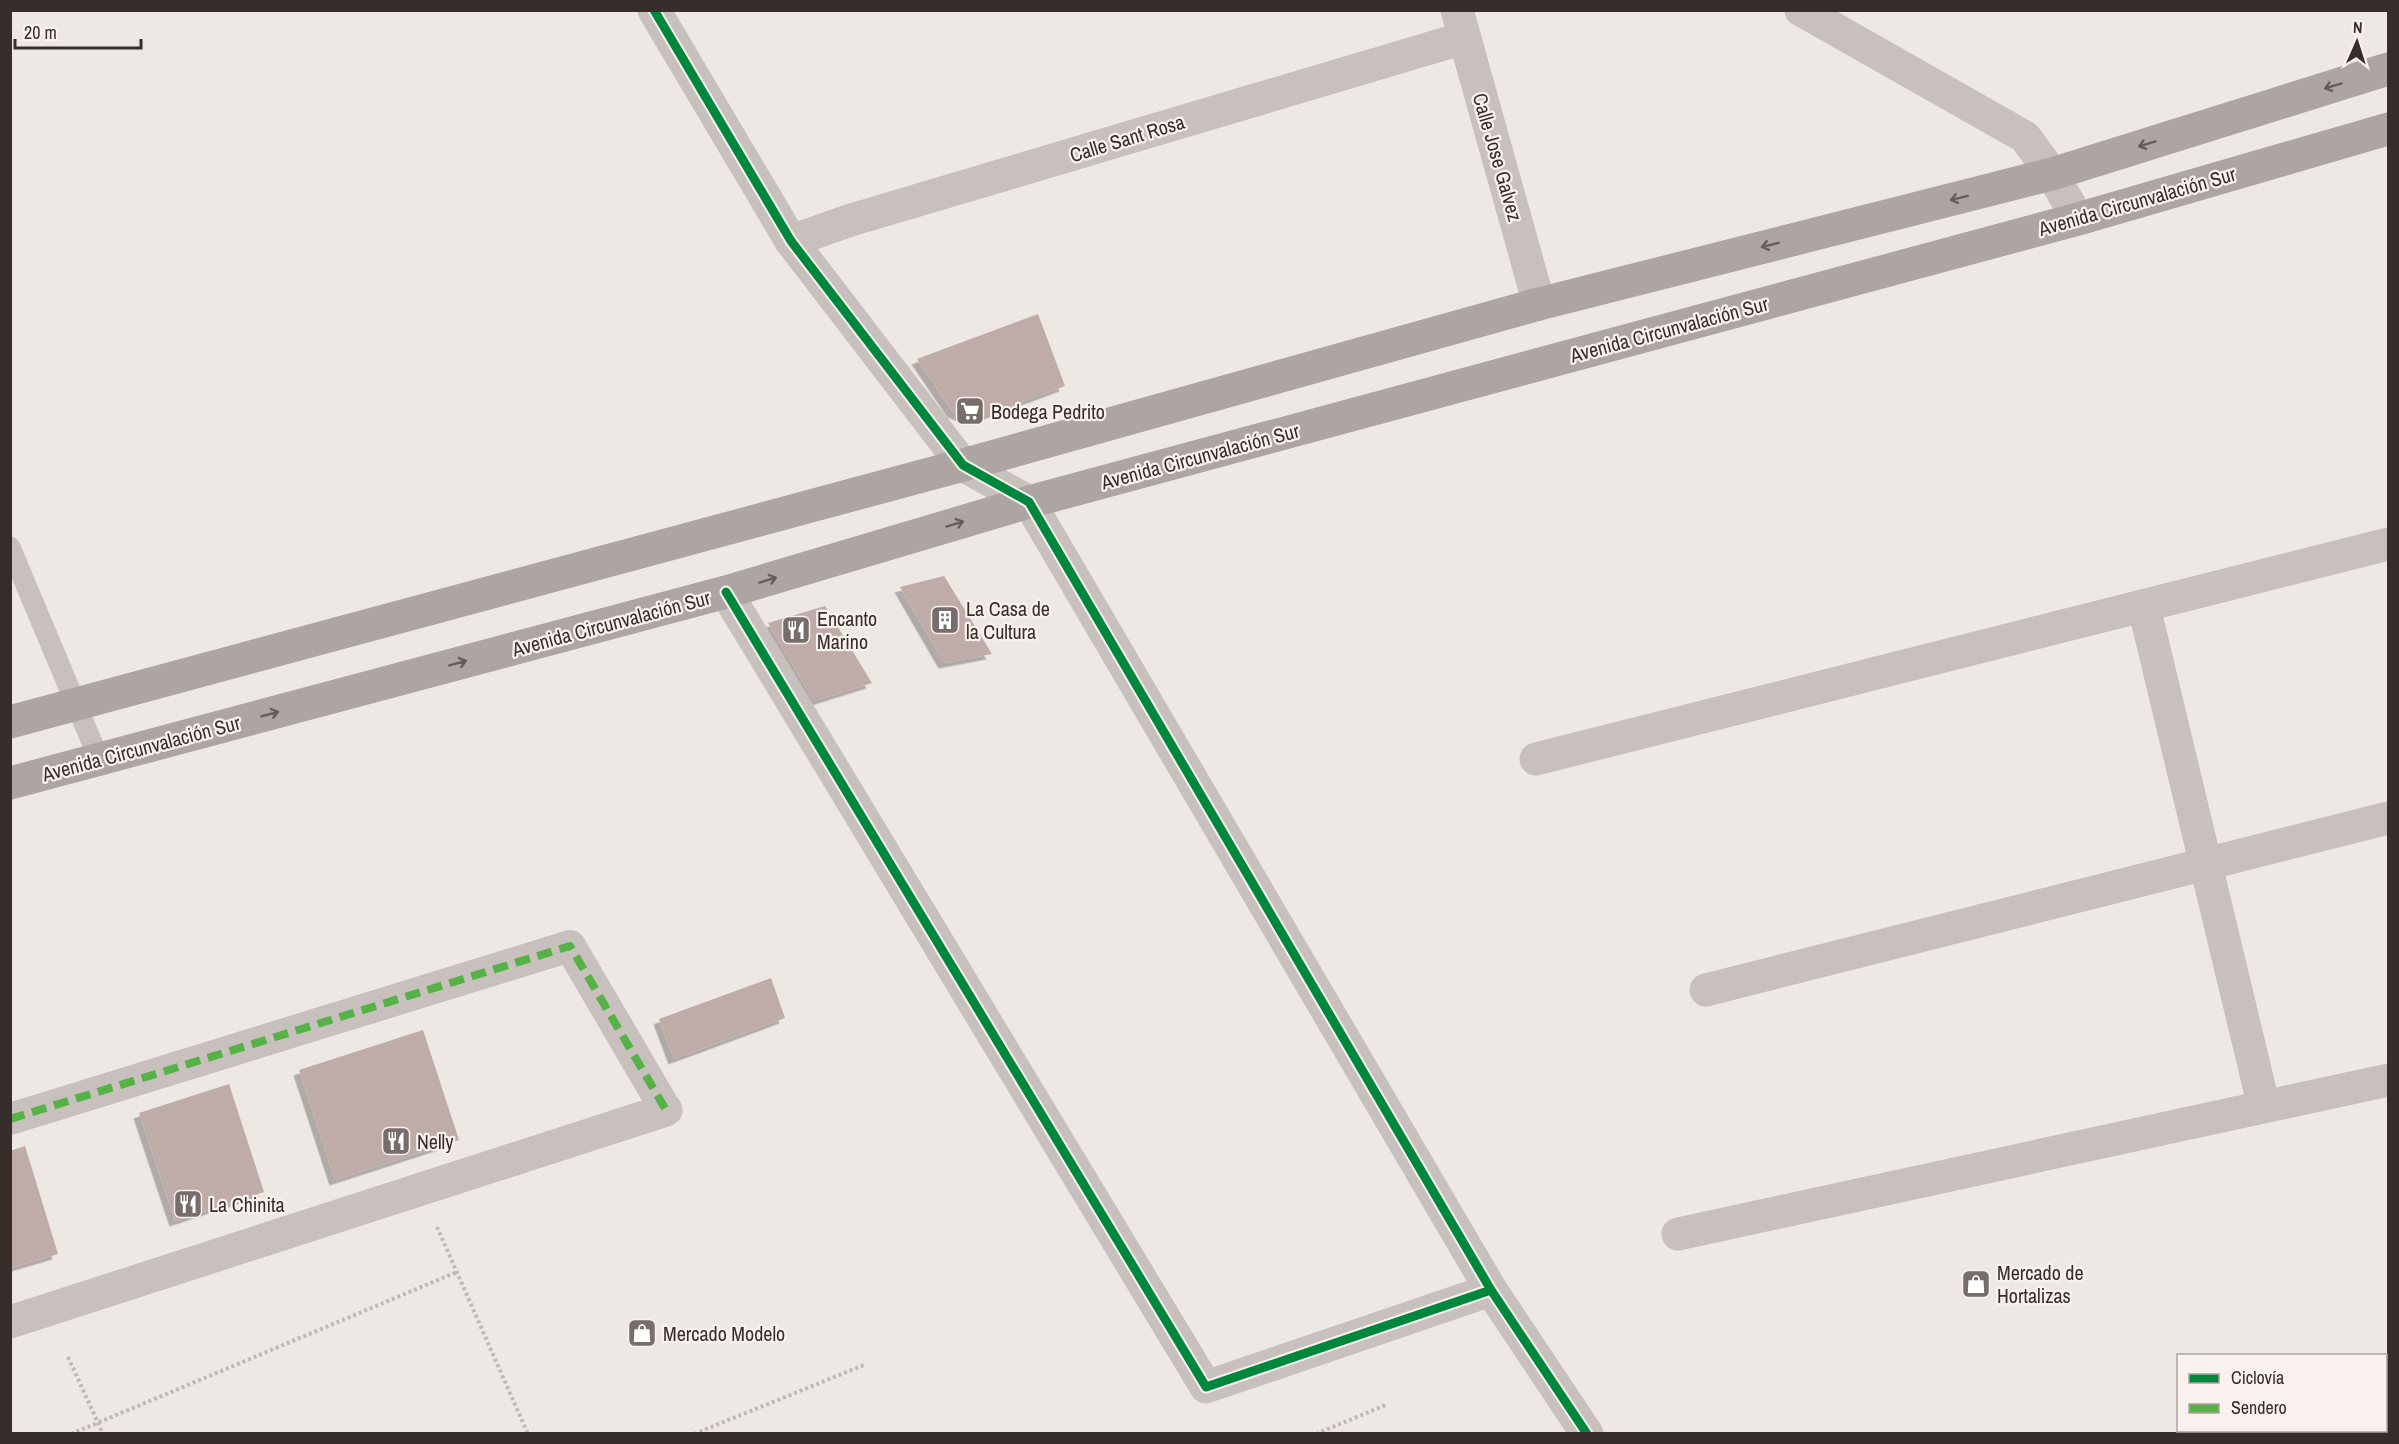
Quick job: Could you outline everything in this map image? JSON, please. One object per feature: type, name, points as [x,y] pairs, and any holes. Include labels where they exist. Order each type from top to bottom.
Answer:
[{"type":"main road","points":[[10,722],[963,465],[1539,304],[2052,174],[2388,69]]},
{"type":"main road","name":"Avenida Circunvalación Sur","points":[[10,783],[726,592],[1029,502],[2078,219],[2388,129]]},
{"type":"street","points":[[654,10],[791,241],[963,465],[1029,502],[1491,1290],[1587,1434]]},
{"type":"street","points":[[1801,10],[2025,137],[2052,174],[2078,219]]},
{"type":"street","name":"Calle Sant Rosa","points":[[791,241],[1461,24]]},
{"type":"street","name":"Calle Jose Galvez","points":[[1461,24],[1539,304]]},
{"type":"street","points":[[1536,759],[2388,544]]},
{"type":"street","points":[[726,592],[1206,1387],[1491,1290]]},
{"type":"street","points":[[2144,607],[2265,1107]]},
{"type":"street","points":[[1706,990],[2388,818]]},
{"type":"street","points":[[10,1119],[570,946],[666,1110],[10,1322]]},
{"type":"street","points":[[1678,1234],[2388,1080]]},
{"type":"lane","points":[[10,547],[99,759]]},
{"type":"path","points":[[437,1227],[528,1434]]},
{"type":"path","points":[[71,1434],[458,1272]]},
{"type":"path","points":[[68,1357],[103,1434]]},
{"type":"path","points":[[694,1434],[864,1365]]},
{"type":"path","points":[[1316,1434],[1388,1404]]},
{"type":"building","points":[[1038,314],[1065,386],[973,420],[953,412],[917,359]]},
{"type":"building","name":"La Casa de la Cultura","points":[[944,576],[992,654],[944,663],[900,587]]},
{"type":"building","points":[[825,606],[872,683],[814,701],[768,623]]},
{"type":"building","points":[[771,978],[785,1018],[674,1059],[659,1019]]},
{"type":"building","points":[[423,1030],[459,1140],[335,1180],[299,1070]]},
{"type":"building","points":[[229,1084],[264,1192],[175,1221],[139,1113]]},
{"type":"building","points":[[25,1146],[58,1254],[10,1268],[10,1151]]},
{"type":"marked path","points":[[10,1119],[570,946],[666,1110]]},
{"type":"cycle path","points":[[654,10],[791,241],[963,465],[1029,502],[1491,1290],[1587,1434]]},
{"type":"cycle path","points":[[726,592],[1206,1387],[1491,1290]]},
{"type":"place","name":"Bodega Pedrito","points":[[970,411]]},
{"type":"place","name":"La Casa de la Cultura","points":[[945,620]]},
{"type":"place","name":"Encanto Marino","points":[[796,630]]},
{"type":"place","name":"Nelly","points":[[396,1141]]},
{"type":"place","name":"La Chinita","points":[[188,1204]]},
{"type":"place","name":"Mercado de Hortalizas","points":[[1976,1284]]},
{"type":"place","name":"Mercado Modelo","points":[[642,1333]]}]
